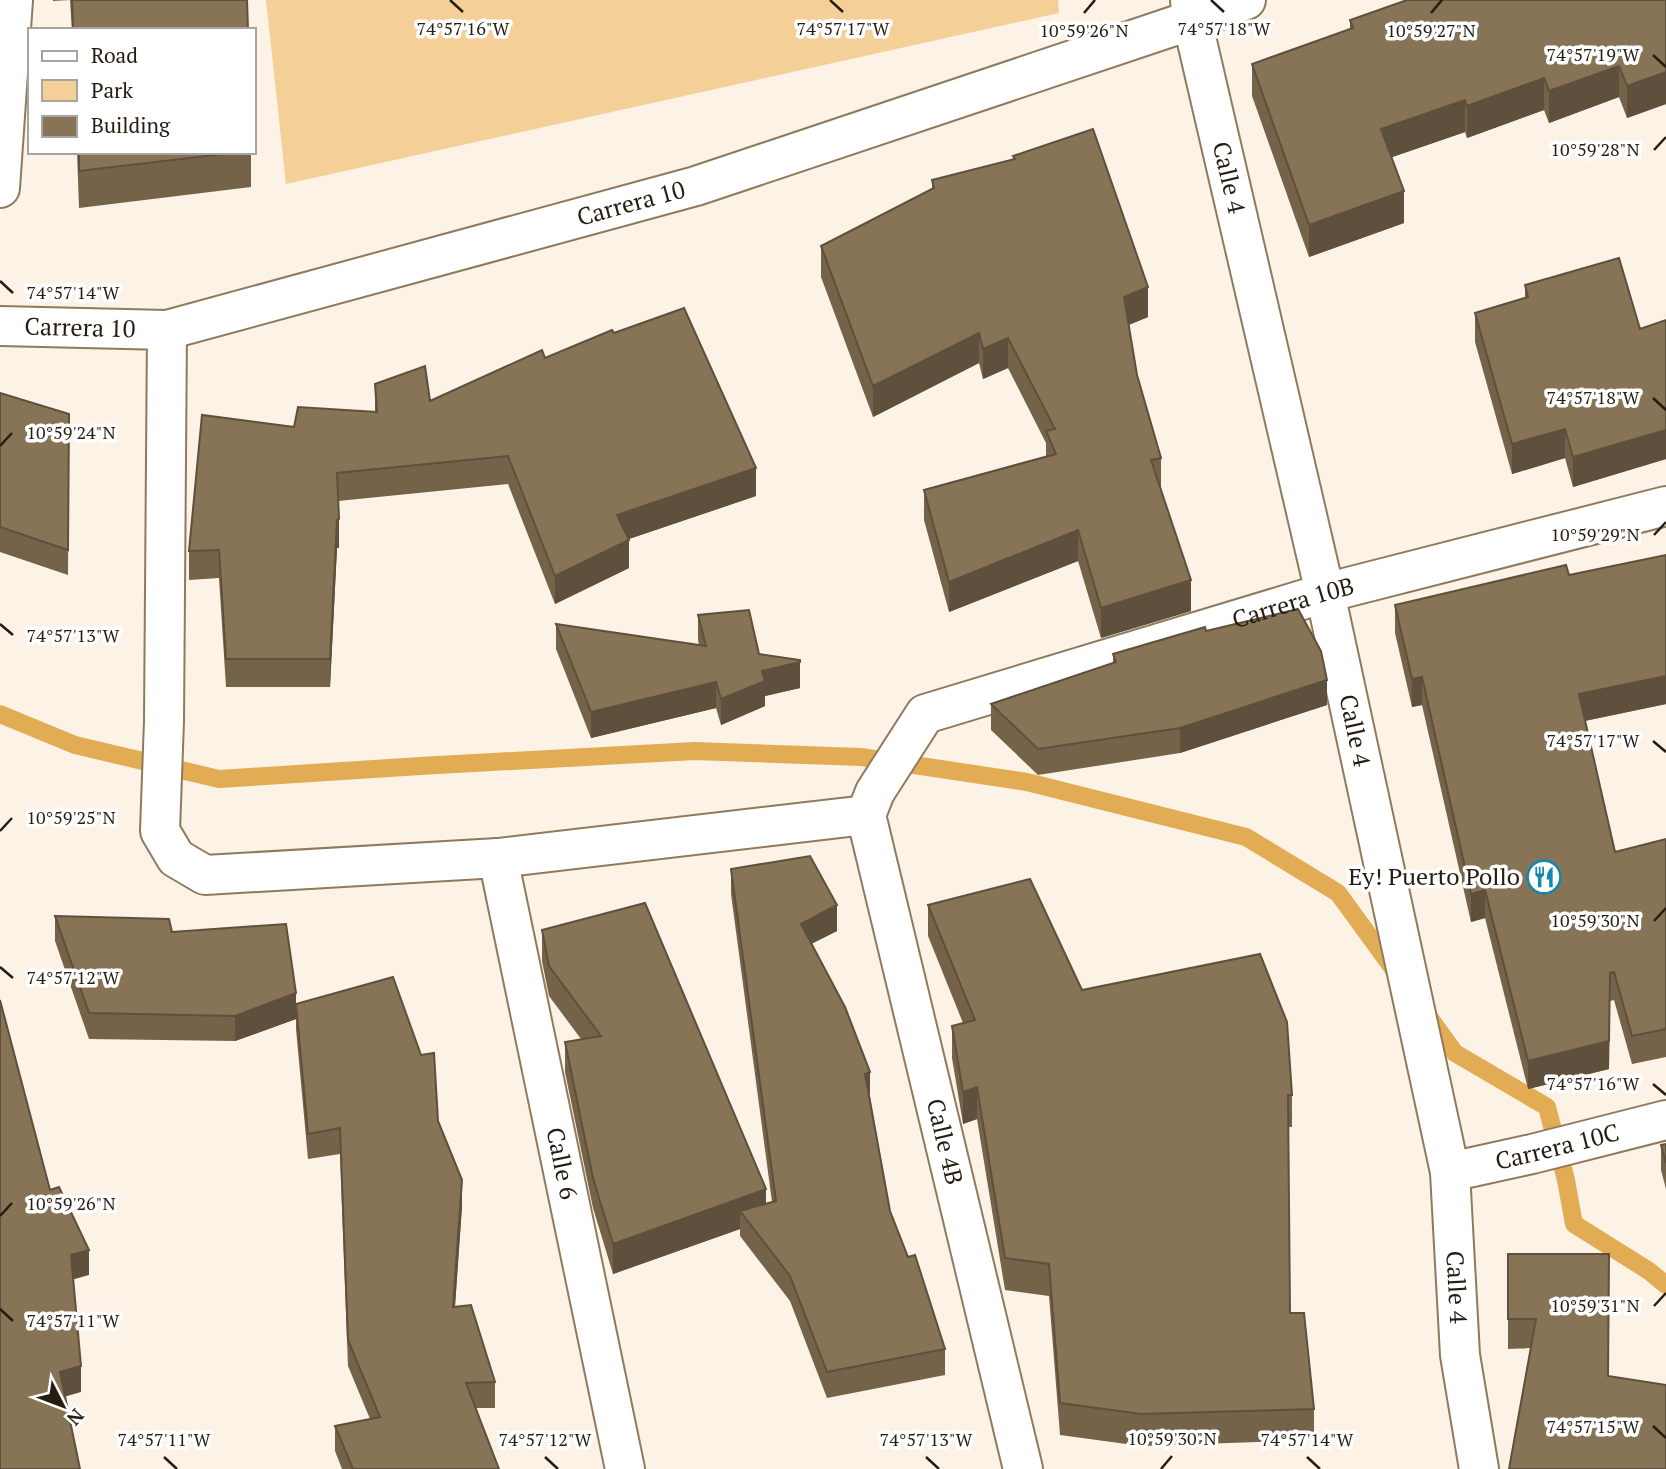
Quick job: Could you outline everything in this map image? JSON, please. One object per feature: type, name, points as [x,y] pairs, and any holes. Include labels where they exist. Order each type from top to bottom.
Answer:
[{"type":"street","points":[[0,188],[13,0]]},
{"type":"street","name":"Carrera 10","points":[[0,326],[167,330],[696,186],[1191,10],[1246,0]]},
{"type":"street","name":"Calle 4","points":[[1191,10],[1325,593],[1450,1172],[1460,1355],[1479,1469]]},
{"type":"street","points":[[167,330],[164,721],[160,831],[176,858],[205,875],[498,858],[871,804]]},
{"type":"street","name":"Carrera 10B","points":[[871,804],[925,714],[1325,593],[1666,506]]},
{"type":"street","name":"Calle 4B","points":[[871,804],[1023,1469]]},
{"type":"street","name":"Calle 6","points":[[498,858],[625,1469]]},
{"type":"street","name":"Carrera 10C","points":[[1450,1172],[1666,1120]]},
{"type":"green space","points":[[266,0],[1058,0],[1059,13],[286,184]]},
{"type":"building","points":[[72,0],[247,0],[248,28],[73,28]]},
{"type":"building","points":[[1407,0],[1666,0],[1666,72],[1627,86],[1619,66],[1549,91],[1544,78],[1467,106],[1465,100],[1381,129],[1404,191],[1309,225],[1252,64],[1353,28],[1350,20]]},
{"type":"building","points":[[1093,129],[1148,287],[1124,297],[1137,375],[1161,458],[1151,460],[1191,580],[1101,608],[1078,530],[949,582],[924,490],[1056,454],[1046,431],[1055,429],[1008,338],[983,349],[979,333],[873,386],[821,246],[934,188],[932,180],[1015,159],[1013,156]]},
{"type":"building","points":[[79,154],[224,154],[79,171]]},
{"type":"building","points":[[1619,258],[1640,329],[1666,320],[1666,430],[1573,457],[1565,429],[1512,444],[1475,313],[1528,297],[1525,285]]},
{"type":"building","points":[[684,308],[756,468],[617,515],[629,540],[555,576],[508,456],[337,473],[339,519],[330,659],[226,659],[219,550],[189,551],[202,415],[294,427],[298,407],[377,412],[375,384],[425,366],[430,401],[542,350],[545,358],[612,330],[614,333]]},
{"type":"building","points":[[0,393],[69,414],[68,550],[0,527]]},
{"type":"building","points":[[1666,555],[1666,676],[1579,694],[1615,852],[1666,839],[1666,1029],[1632,1036],[1614,972],[1610,973],[1609,1041],[1528,1061],[1485,890],[1471,894],[1422,677],[1412,679],[1395,605],[1566,565],[1569,575]]},
{"type":"building","points":[[1298,609],[1321,651],[1327,680],[1180,728],[1038,749],[991,704],[1116,662],[1113,654],[1205,627],[1206,631]]},
{"type":"building","points":[[749,610],[759,654],[800,662],[762,671],[765,681],[721,699],[716,682],[591,712],[556,624],[706,646],[698,615]]},
{"type":"building","points":[[810,856],[837,905],[801,924],[845,1007],[870,1072],[865,1074],[890,1211],[908,1257],[915,1255],[945,1349],[827,1372],[790,1276],[740,1211],[776,1201],[731,869]]},
{"type":"building","points":[[1030,879],[1082,990],[1260,954],[1287,1022],[1292,1095],[1288,1095],[1290,1313],[1304,1313],[1314,1409],[1141,1414],[1060,1403],[1049,1264],[1005,1258],[977,1087],[963,1092],[952,1026],[975,1020],[928,905]]},
{"type":"building","points":[[645,903],[766,1189],[613,1244],[593,1178],[565,1042],[601,1036],[549,966],[542,930]]},
{"type":"building","points":[[55,916],[169,919],[172,932],[286,924],[296,993],[235,1016],[89,1013]]},
{"type":"building","points":[[393,977],[421,1055],[434,1053],[438,1121],[462,1180],[453,1307],[471,1305],[495,1382],[466,1383],[499,1469],[353,1469],[335,1426],[380,1417],[348,1340],[340,1128],[308,1134],[296,1004]]},
{"type":"building","points":[[0,1000],[50,1190],[59,1187],[89,1250],[71,1255],[81,1366],[60,1372],[80,1469],[0,1469]]},
{"type":"building","points":[[1666,1144],[1666,1163],[1661,1145]]},
{"type":"building","points":[[1508,1254],[1609,1254],[1608,1376],[1666,1385],[1666,1469],[1509,1469],[1536,1319],[1508,1319]]},
{"type":"waterway","points":[[0,714],[75,745],[219,779],[695,751],[861,757],[1027,782],[1246,837],[1338,893],[1397,974]]},
{"type":"waterway","points":[[1426,1013],[1455,1053],[1547,1107],[1574,1224],[1649,1271],[1666,1285]]},
{"type":"place","name":"Ey! Puerto Pollo","points":[[1544,877]]}]
